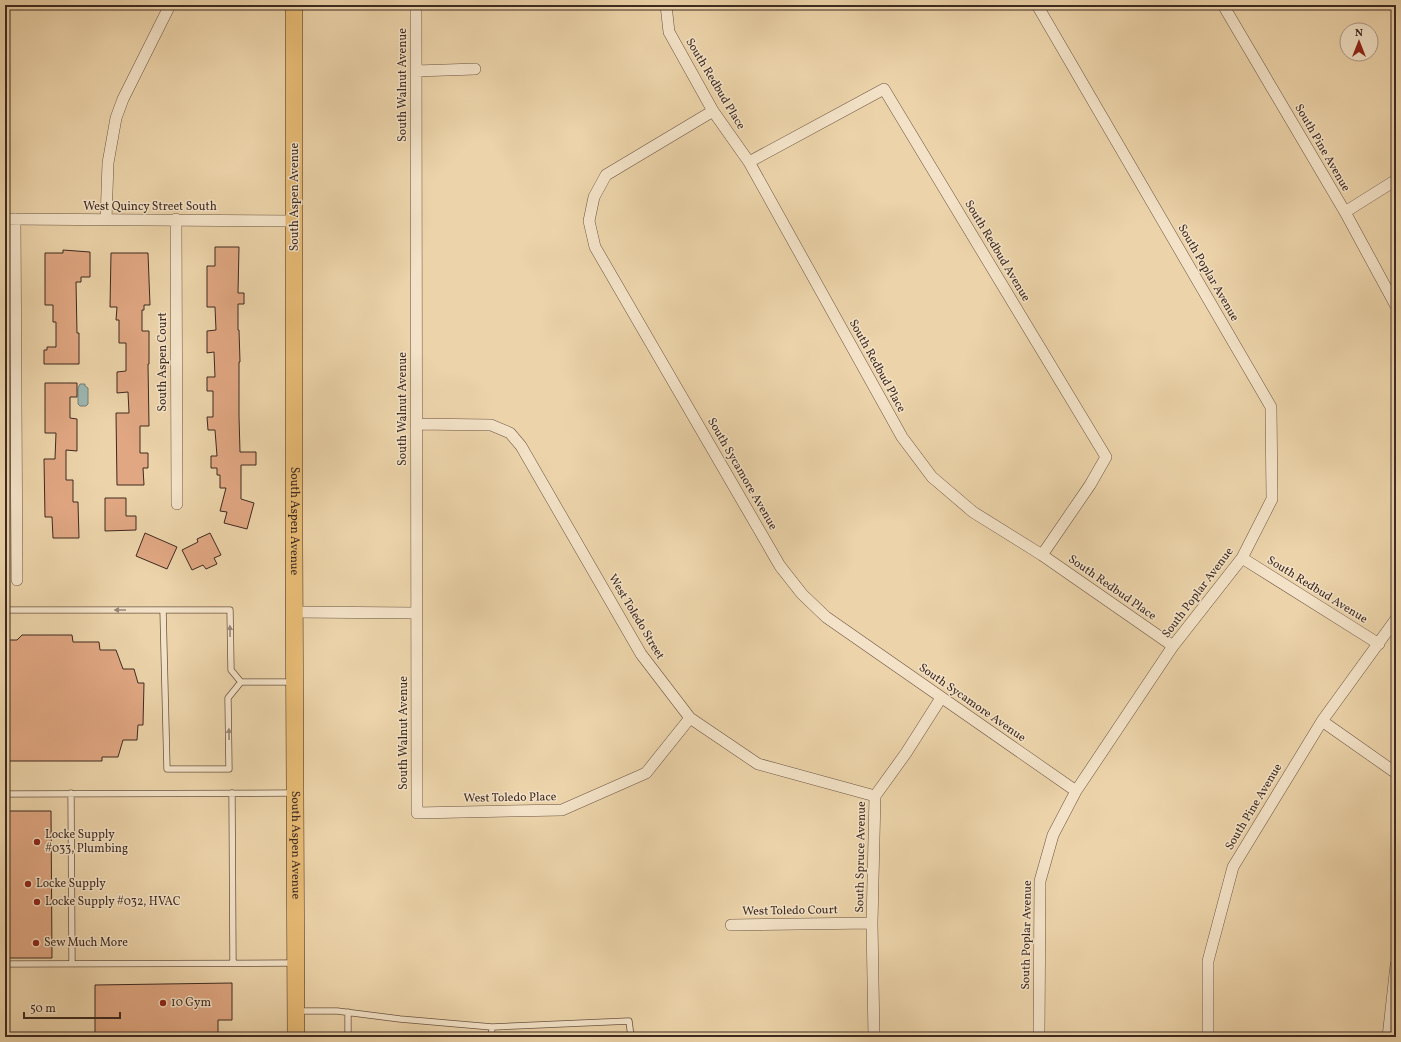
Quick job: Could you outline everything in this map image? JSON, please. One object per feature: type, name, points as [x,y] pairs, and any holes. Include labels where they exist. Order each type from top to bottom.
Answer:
[{"type":"main road","name":"South Aspen Avenue","points":[[294,5],[294,682],[296,1037]]},
{"type":"street","points":[[106,220],[108,163],[116,118],[123,100],[170,5]]},
{"type":"street","name":"South Walnut Avenue","points":[[416,5],[417,813]]},
{"type":"street","name":"South Redbud Place","points":[[666,5],[669,32],[713,111],[749,162],[902,437],[932,477],[973,512],[1042,555],[1174,646]]},
{"type":"street","name":"South Poplar Avenue","points":[[1037,5],[1271,407],[1272,499],[1242,558],[1174,646],[1076,791],[1052,835],[1040,881],[1039,1037]]},
{"type":"street","name":"South Pine Avenue","points":[[1223,5],[1345,212],[1396,306]]},
{"type":"street","points":[[416,71],[475,69]]},
{"type":"street","name":"South Redbud Avenue","points":[[749,162],[884,89],[1106,457],[1090,485],[1042,555]]},
{"type":"street","name":"South Sycamore Avenue","points":[[713,111],[606,175],[594,197],[589,221],[595,246],[780,566],[802,594],[826,617],[1076,791]]},
{"type":"street","points":[[1345,212],[1396,180]]},
{"type":"street","points":[[10,219],[17,580]]},
{"type":"street","name":"West Quincy Street South","points":[[10,219],[295,221]]},
{"type":"street","name":"South Aspen Court","points":[[176,219],[177,504]]},
{"type":"street","name":"West Toledo Street","points":[[416,424],[491,425],[510,433],[521,446],[641,654],[690,718],[758,764],[875,796]]},
{"type":"street","name":"South Redbud Avenue","points":[[1242,558],[1379,644]]},
{"type":"street","points":[[294,612],[416,613]]},
{"type":"street","name":"South Pine Avenue","points":[[1208,1037],[1208,961],[1233,866],[1322,721],[1396,619]]},
{"type":"street","name":"South Spruce Avenue","points":[[874,1037],[872,923],[875,796],[906,753],[941,698]]},
{"type":"street","name":"West Toledo Place","points":[[417,813],[562,810],[646,773],[690,718]]},
{"type":"street","points":[[1322,721],[1396,774]]},
{"type":"street","name":"West Toledo Court","points":[[731,925],[872,923]]},
{"type":"street","points":[[1388,1037],[1396,964]]},
{"type":"lane","points":[[5,610],[230,610],[231,670],[241,682]]},
{"type":"lane","points":[[163,610],[166,769],[229,769],[228,698],[241,682]]},
{"type":"lane","points":[[241,682],[294,682]]},
{"type":"lane","points":[[71,793],[72,963]]},
{"type":"lane","points":[[232,793],[233,963]]},
{"type":"lane","points":[[5,794],[295,793]]},
{"type":"lane","points":[[5,964],[296,963]]},
{"type":"lane","points":[[296,1011],[338,1011],[492,1028],[630,1022],[631,1037]]},
{"type":"lane","points":[[348,1012],[348,1037]]},
{"type":"lane","points":[[491,1037],[492,1028]]},
{"type":"water","points":[[80,384],[85,384],[88,388],[88,404],[86,406],[80,406],[78,404],[78,388]]},
{"type":"building","points":[[215,247],[239,247],[238,293],[244,293],[244,304],[238,304],[240,362],[240,452],[256,452],[256,465],[241,465],[241,499],[254,503],[247,529],[224,523],[227,512],[220,511],[226,488],[220,488],[220,475],[217,475],[217,468],[211,468],[211,456],[217,456],[215,430],[208,430],[207,417],[213,417],[213,391],[207,391],[207,377],[215,377],[214,352],[207,353],[207,331],[216,330],[215,307],[207,307],[207,266],[215,266]]},
{"type":"building","points":[[63,250],[90,252],[90,277],[81,277],[81,282],[76,282],[79,364],[44,364],[44,350],[47,350],[47,347],[56,347],[56,322],[53,322],[53,305],[45,305],[45,253],[63,253]]},
{"type":"building","points":[[111,253],[148,253],[150,305],[144,305],[144,310],[142,310],[142,331],[149,331],[149,426],[140,426],[140,453],[148,453],[148,468],[143,468],[144,485],[117,485],[116,413],[129,413],[128,392],[117,393],[117,372],[126,371],[126,343],[119,343],[119,320],[116,320],[117,307],[110,307]]},
{"type":"building","points":[[45,383],[77,383],[77,397],[70,397],[70,418],[77,419],[77,451],[66,450],[66,480],[73,480],[73,502],[78,502],[79,538],[53,538],[52,517],[45,517],[44,459],[55,459],[56,433],[45,433]]},
{"type":"building","points":[[105,498],[126,498],[126,516],[136,516],[136,530],[105,531]]},
{"type":"building","points":[[145,533],[177,547],[167,569],[136,556]]},
{"type":"building","points":[[210,533],[221,555],[214,558],[217,564],[206,569],[203,565],[192,570],[182,550],[198,542],[197,539]]},
{"type":"building","points":[[22,635],[72,635],[73,642],[99,642],[100,650],[116,650],[123,669],[134,669],[138,683],[144,683],[143,725],[138,725],[137,740],[123,740],[118,757],[102,757],[102,761],[8,761],[8,741],[5,741],[5,661],[8,661],[8,640],[17,640]]},
{"type":"building","name":"Locke Supply","points":[[5,811],[51,811],[52,958],[5,958]]},
{"type":"building","name":"10 Gym","points":[[232,983],[232,1020],[218,1020],[218,1037],[95,1037],[95,985]]},
{"type":"place","name":"Locke Supply #033, Plumbing","points":[[37,842]]},
{"type":"place","name":"Locke Supply","points":[[28,884]]},
{"type":"place","name":"Locke Supply #032, HVAC","points":[[37,902]]},
{"type":"place","name":"Sew Much More","points":[[36,943]]},
{"type":"place","name":"10 Gym","points":[[163,1003]]}]
